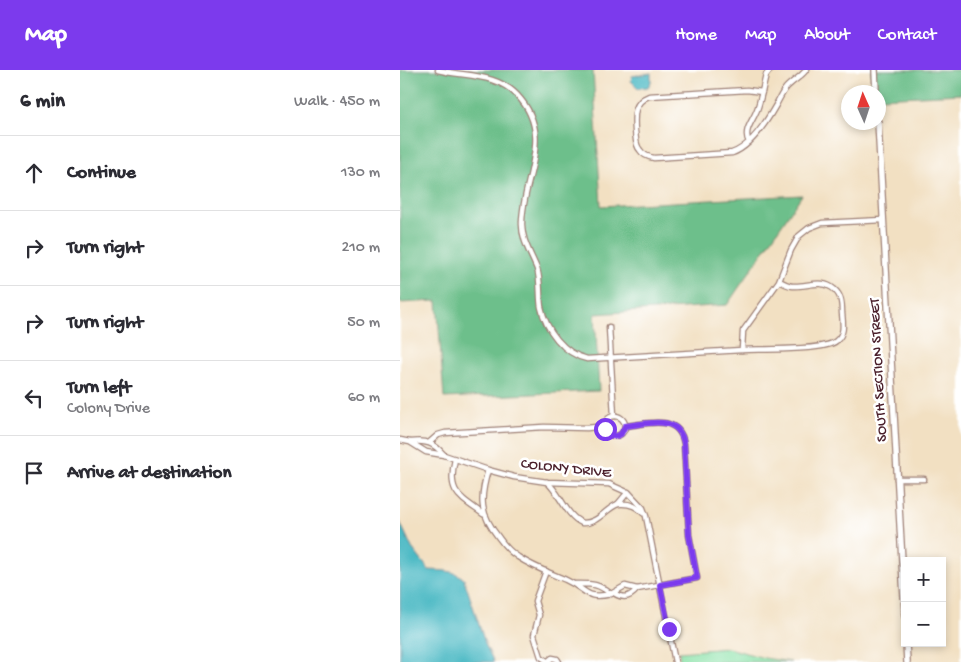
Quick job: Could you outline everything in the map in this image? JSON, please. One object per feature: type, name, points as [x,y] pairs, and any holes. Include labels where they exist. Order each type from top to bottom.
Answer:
[{"type":"street","points":[[438,70],[483,77],[499,82],[515,93],[528,108],[534,125],[536,143],[522,224],[526,244],[537,271],[543,314],[552,334],[574,355],[587,359],[827,346],[838,340],[843,332],[842,300],[835,290],[824,284],[792,286],[779,281]]},
{"type":"street","points":[[749,142],[747,138],[748,128],[758,109],[766,75],[770,70]]},
{"type":"street","points":[[875,70],[876,85]]},
{"type":"street","points":[[762,92],[747,90],[649,96],[640,101],[635,110],[636,144],[640,151],[650,157],[725,154],[739,151],[749,142],[776,105],[786,87],[799,79],[804,71]]},
{"type":"street","name":"SOUTH SECTION STREET","points":[[878,130],[904,602]]},
{"type":"street","points":[[742,350],[743,331],[779,281],[795,242],[809,228],[826,223],[883,220]]},
{"type":"street","points":[[609,327],[614,416]]},
{"type":"street","points":[[614,416],[609,418],[605,426],[606,432],[615,436],[621,434],[625,426]]},
{"type":"street","points":[[614,416],[622,420],[625,426]]},
{"type":"street","points":[[455,459],[452,483],[456,492],[483,514],[490,527],[516,556],[576,584],[593,597],[612,593],[625,586],[637,589],[697,578],[689,535],[684,440],[678,430],[669,424],[625,426]]},
{"type":"street","points":[[430,442],[438,434],[445,433],[544,426],[588,428],[605,426]]},
{"type":"street","name":"COLONY DRIVE","points":[[401,440],[430,442],[444,454],[455,459],[514,477],[547,482],[609,484],[628,492],[643,508],[646,516],[675,662]]},
{"type":"street","name":"COLONY DRIVE","points":[[410,442],[426,452],[444,454]]},
{"type":"street","points":[[483,514],[482,493],[488,470]]},
{"type":"street","points":[[897,479],[924,480]]},
{"type":"street","points":[[547,482],[554,488],[573,517],[582,523],[593,522],[611,507],[625,503],[641,510],[646,516]]},
{"type":"street","points":[[618,504],[628,492]]},
{"type":"street","points":[[546,571],[534,601],[539,615],[534,635],[540,656],[547,662],[552,658],[557,659],[559,662]]},
{"type":"street","points":[[576,584],[595,584],[612,593],[627,597],[637,589]]},
{"type":"street","points":[[906,647],[908,662]]},
{"type":"green space","points":[[400,70],[593,70],[601,206],[802,195],[727,305],[595,314],[599,391],[444,398],[437,301],[400,303]]},
{"type":"green space","points":[[871,70],[961,70],[961,94],[886,98],[886,85],[872,85]]},
{"type":"green space","points":[[728,648],[764,658],[791,662],[680,662],[679,652]]},
{"type":"water","points":[[651,73],[651,82],[648,87],[638,88],[631,81],[632,76]]},
{"type":"water","points":[[400,522],[412,548],[429,570],[452,572],[464,579],[486,646],[494,662],[400,662]]},
{"type":"route","points":[[605,429],[612,436],[618,436],[624,432],[625,426],[664,423],[676,427],[682,436],[689,535],[697,578],[660,585],[669,629]]}]
